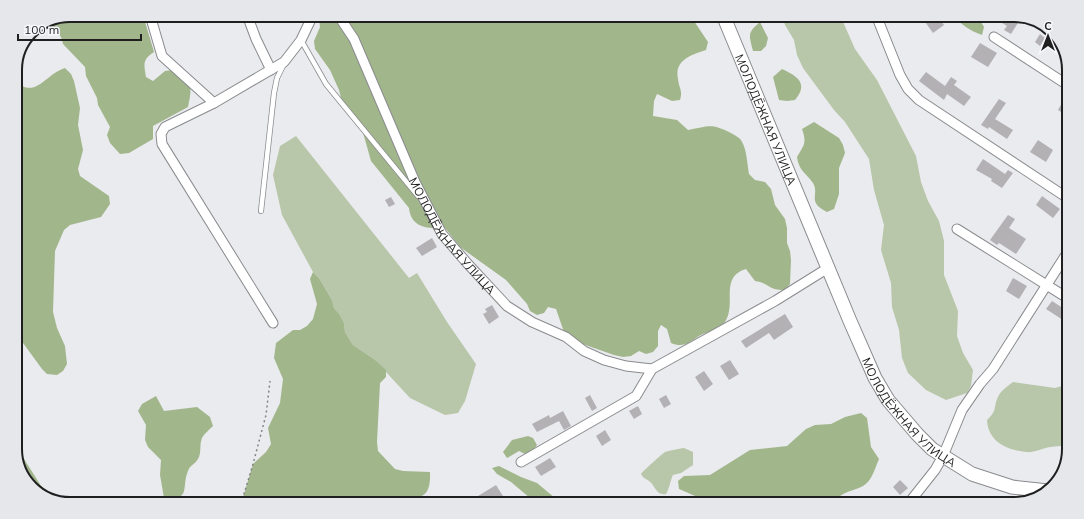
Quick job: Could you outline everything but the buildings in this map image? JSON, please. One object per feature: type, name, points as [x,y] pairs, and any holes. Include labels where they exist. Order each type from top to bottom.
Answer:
[{"type":"street","points":[[152,22],[162,56],[214,103]]},
{"type":"street","points":[[250,22],[256,39],[271,70]]},
{"type":"street","points":[[273,323],[162,144],[161,134],[165,126],[214,103],[284,62],[301,40],[310,22]]},
{"type":"street","name":"МОЛОДЁЖНАЯ УЛИЦА","points":[[343,22],[354,39],[415,182],[442,234],[467,263],[507,306],[532,322],[566,337],[584,351],[598,357],[626,366],[652,368]]},
{"type":"street","name":"МОЛОДЁЖНАЯ УЛИЦА","points":[[726,22],[850,321],[875,378],[888,400],[932,449],[972,474],[1012,487],[1039,490]]},
{"type":"street","points":[[879,22],[900,75],[908,89],[919,100],[1062,194]]},
{"type":"street","points":[[994,37],[1062,81]]},
{"type":"street","points":[[957,229],[1062,295]]},
{"type":"street","points":[[914,497],[935,470],[943,456],[962,410],[980,384],[993,369],[1062,261]]},
{"type":"street","points":[[521,462],[636,396],[652,368],[776,301],[828,268]]},
{"type":"lane","points":[[301,40],[326,84],[430,210]]},
{"type":"lane","points":[[260,211],[274,94],[277,78],[284,62]]},
{"type":"path","points":[[243,497],[254,464],[266,414],[270,381]]},
{"type":"green space","points":[[70,22],[145,22],[154,52],[147,57],[145,63],[146,77],[153,81],[165,71],[181,69],[190,87],[188,107],[153,126],[153,139],[129,153],[120,154],[110,143],[107,135],[110,127],[98,105],[97,98],[86,76],[85,67],[63,44],[61,37],[51,26]]},
{"type":"green space","points":[[319,22],[695,22],[708,42],[706,50],[689,56],[681,63],[677,73],[681,92],[680,100],[672,101],[657,94],[654,101],[653,116],[677,120],[688,130],[710,126],[719,128],[731,133],[741,140],[746,152],[749,174],[755,180],[765,182],[771,189],[775,205],[785,219],[787,228],[787,243],[791,260],[790,284],[785,290],[780,290],[755,281],[746,269],[738,273],[733,278],[731,285],[730,307],[725,322],[720,327],[702,334],[686,344],[679,345],[671,343],[667,329],[661,325],[658,331],[658,346],[653,352],[646,354],[639,351],[631,356],[623,357],[574,341],[564,332],[556,309],[548,307],[544,313],[537,315],[530,311],[527,304],[506,280],[460,247],[445,228],[421,226],[413,220],[410,215],[409,208],[371,161],[362,129],[343,106],[339,90],[330,70],[315,49],[314,41],[320,27]]},
{"type":"green space","points":[[760,22],[768,38],[766,46],[761,51],[753,51],[750,35],[753,29]]},
{"type":"green space","points":[[784,22],[843,22],[855,49],[877,80],[916,156],[921,182],[928,201],[939,221],[944,241],[944,275],[958,311],[957,336],[963,353],[973,370],[971,386],[967,393],[946,400],[926,390],[908,373],[902,358],[899,330],[892,307],[891,283],[881,250],[884,225],[874,190],[869,159],[845,122],[834,110],[803,68],[797,55],[794,40]]},
{"type":"green space","points":[[960,22],[981,22],[984,27],[982,35],[966,27]]},
{"type":"green space","points":[[65,68],[71,74],[80,108],[78,125],[83,150],[78,169],[80,176],[109,196],[110,204],[101,217],[70,225],[64,230],[55,251],[53,312],[57,328],[65,346],[67,364],[63,371],[57,375],[47,374],[22,342],[22,86],[29,88],[35,87],[58,71]]},
{"type":"green space","points":[[782,69],[796,77],[801,85],[799,94],[795,100],[779,100],[773,77]]},
{"type":"green space","points":[[814,122],[839,138],[845,153],[839,168],[839,194],[834,209],[827,212],[817,205],[815,201],[815,187],[801,169],[797,157],[804,144],[802,129]]},
{"type":"green space","points":[[296,136],[409,278],[417,273],[447,322],[476,364],[465,401],[458,413],[445,415],[410,398],[374,359],[353,345],[345,332],[344,323],[334,308],[332,300],[319,278],[313,272],[282,215],[273,175],[280,146]]},
{"type":"green space","points":[[313,272],[319,278],[332,300],[334,308],[340,315],[344,323],[345,332],[353,345],[374,359],[386,370],[386,377],[380,383],[377,442],[378,451],[395,469],[403,471],[430,472],[428,488],[426,493],[422,496],[243,497],[253,464],[266,452],[271,444],[268,428],[280,403],[283,379],[274,358],[276,343],[293,330],[300,330],[307,326],[313,319],[317,304],[310,279]]},
{"type":"green space","points":[[1013,382],[1055,388],[1062,386],[1062,446],[1026,452],[1005,447],[995,439],[988,427],[987,420],[994,411],[999,395]]},
{"type":"green space","points":[[156,396],[164,411],[197,407],[210,417],[213,426],[202,438],[199,456],[197,461],[189,469],[186,477],[184,492],[179,497],[164,497],[160,475],[161,460],[148,447],[145,440],[146,425],[138,411],[142,404]]},
{"type":"green space","points":[[861,413],[867,418],[871,447],[879,459],[873,474],[866,484],[843,494],[840,497],[697,497],[679,489],[678,481],[684,476],[710,475],[750,450],[787,446],[806,429],[815,425],[831,424],[845,417]]},
{"type":"green space","points":[[528,436],[533,438],[537,445],[532,452],[525,454],[519,451],[507,458],[503,452],[512,440]]},
{"type":"green space","points":[[684,448],[693,452],[693,465],[681,473],[673,475],[666,494],[658,492],[641,474],[665,452]]},
{"type":"green space","points":[[23,458],[43,489],[30,476]]},
{"type":"green space","points":[[499,466],[537,483],[554,497],[529,497],[511,482],[497,474],[492,468]]}]
